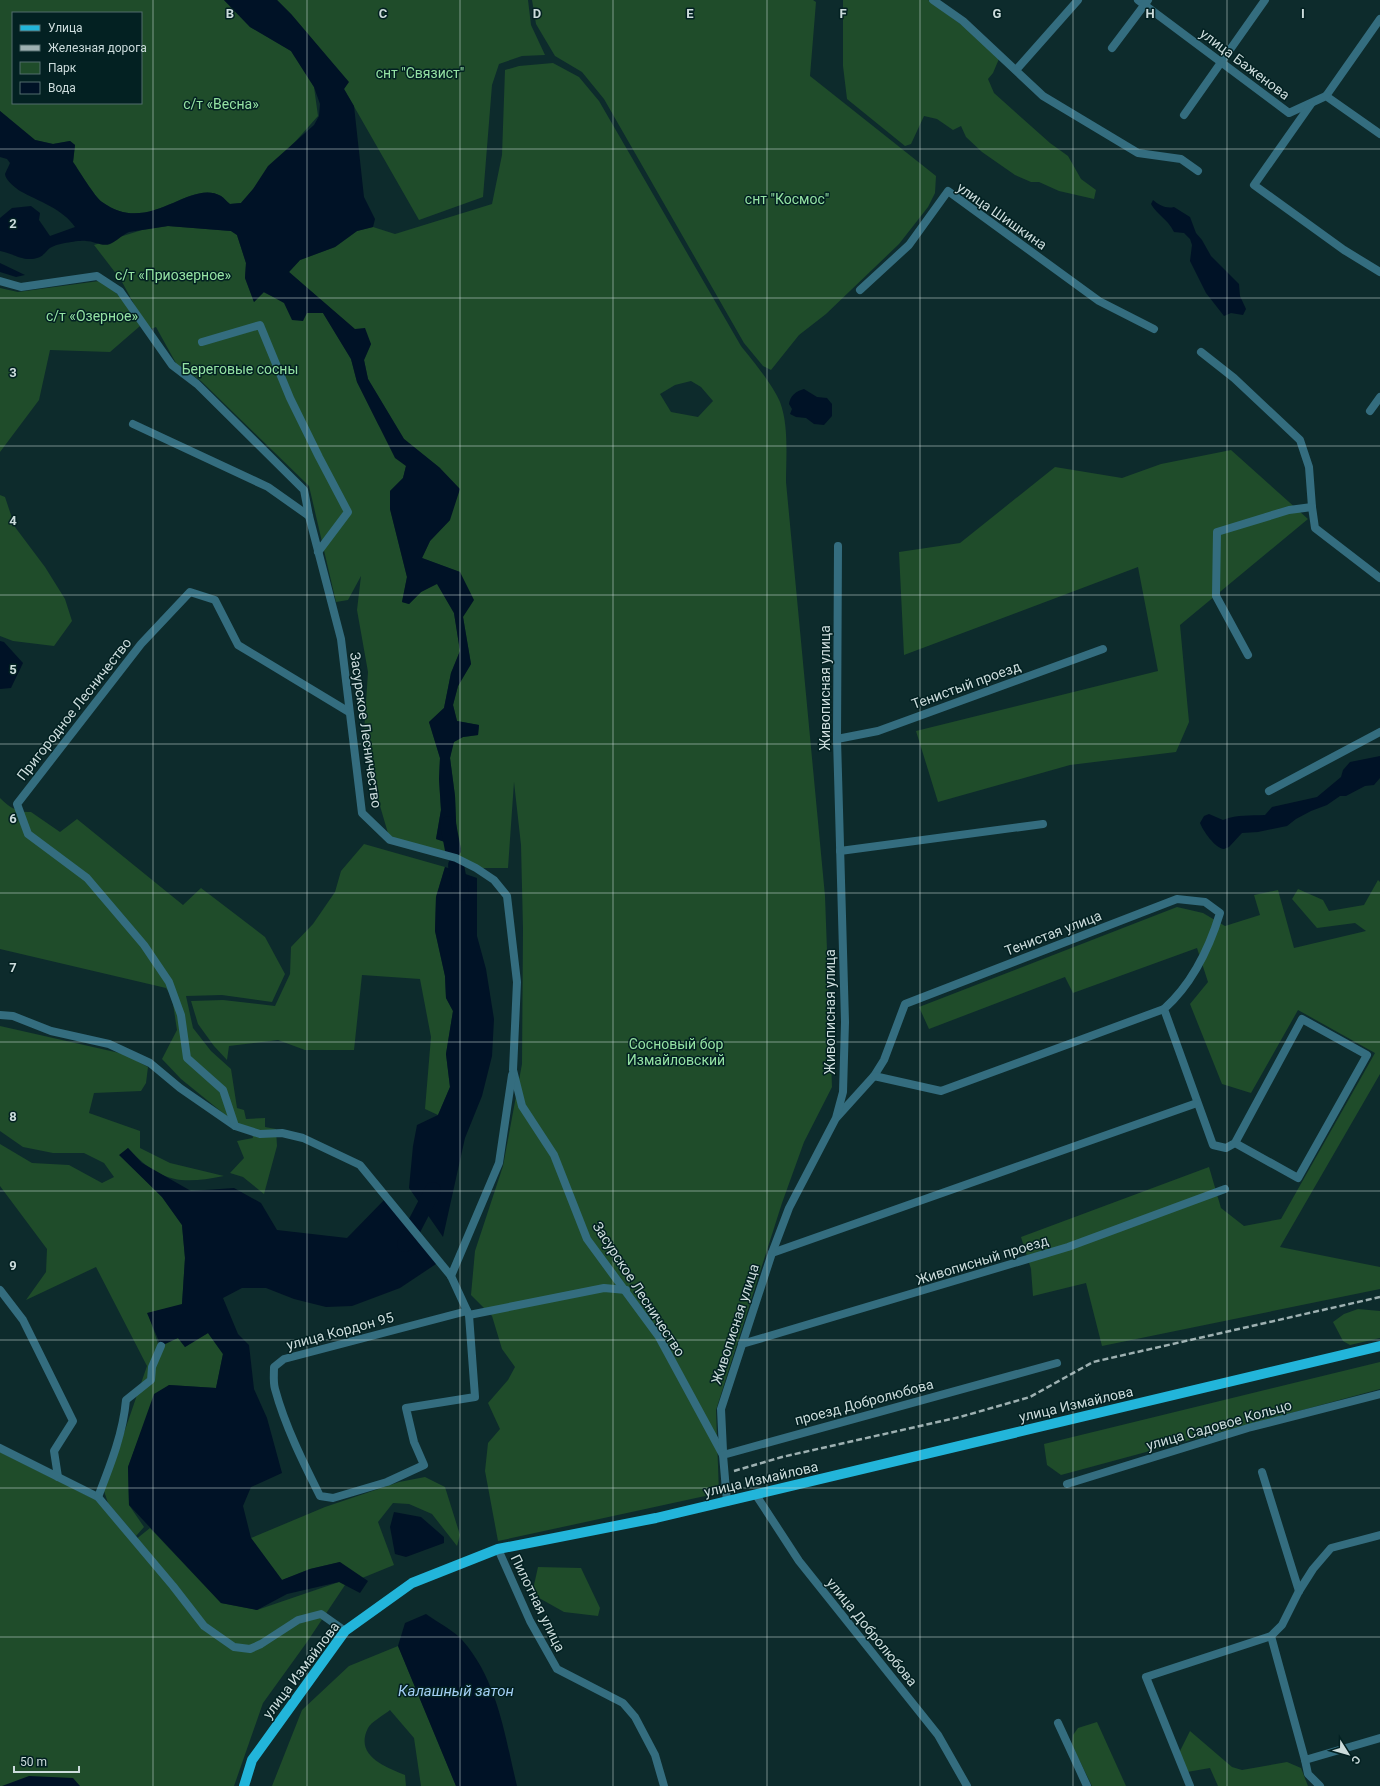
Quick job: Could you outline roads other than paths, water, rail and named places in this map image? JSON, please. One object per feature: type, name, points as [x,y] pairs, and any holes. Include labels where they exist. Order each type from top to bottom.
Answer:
[{"type":"main road","name":"улица Измайлова","points":[[244,1786],[252,1760],[345,1631],[412,1583],[498,1549],[656,1518],[727,1502],[1380,1346]]},
{"type":"street","points":[[933,0],[963,21],[1043,96],[1120,144],[1138,153],[1181,159],[1198,171]]},
{"type":"street","points":[[1016,70],[1078,0]]},
{"type":"street","points":[[1184,114],[1265,0]]},
{"type":"street","points":[[1112,48],[1143,2]]},
{"type":"street","name":"улица Баженова","points":[[1143,2],[1289,113],[1326,96]]},
{"type":"street","points":[[1380,19],[1326,96],[1380,134]]},
{"type":"street","points":[[1312,103],[1254,185],[1344,250],[1380,272]]},
{"type":"street","name":"улица Шишкина","points":[[860,290],[910,245],[948,191],[1099,302],[1154,329]]},
{"type":"street","name":"Засурское Лесничество","points":[[0,281],[21,287],[97,276],[120,291],[172,365],[197,384],[304,490],[308,516],[341,639],[362,814],[390,840],[456,858],[476,868],[494,880],[507,896],[517,982],[513,1070],[522,1106],[554,1155],[587,1239],[626,1290],[659,1337],[723,1455]]},
{"type":"street","points":[[202,342],[260,325],[290,398],[348,512],[318,552]]},
{"type":"street","points":[[1201,352],[1234,378],[1300,440],[1309,467],[1315,528],[1380,578]]},
{"type":"street","points":[[1370,411],[1380,397]]},
{"type":"street","points":[[133,424],[268,487],[308,516]]},
{"type":"street","points":[[1248,655],[1216,596],[1217,532],[1289,510],[1312,507]]},
{"type":"street","name":"Живописная улица","points":[[723,1455],[721,1409],[772,1253],[789,1208],[836,1118],[843,1092],[845,1022],[837,739],[838,546]]},
{"type":"street","name":"Пригородное Лесничество","points":[[235,1126],[223,1090],[187,1058],[181,1015],[169,982],[144,945],[87,878],[28,834],[17,804],[141,644],[190,592],[215,600],[238,645],[349,712]]},
{"type":"street","name":"Тенистый проезд","points":[[837,739],[878,731],[1103,649]]},
{"type":"street","points":[[1269,791],[1380,732]]},
{"type":"street","points":[[840,850],[1043,824]]},
{"type":"street","name":"Тенистая улица","points":[[836,1118],[874,1076],[884,1060],[905,1004],[1177,898],[1205,902],[1220,913],[1214,933],[1194,975],[1164,1009]]},
{"type":"street","points":[[874,1076],[941,1091],[1164,1009],[1213,1145],[1226,1148],[1235,1143],[1302,1020],[1367,1055],[1298,1178],[1235,1143]]},
{"type":"street","name":"улица Кордон 95","points":[[0,1015],[12,1016],[52,1031],[109,1044],[150,1064],[180,1088],[235,1126],[260,1134],[282,1133],[303,1138],[360,1165],[451,1276],[468,1313],[475,1397],[406,1408],[414,1442],[424,1466],[387,1482],[334,1498],[320,1496],[304,1464],[275,1388],[274,1367],[284,1359],[468,1313],[604,1288],[626,1290]]},
{"type":"street","points":[[451,1276],[499,1163],[513,1070]]},
{"type":"street","points":[[772,1253],[1197,1103]]},
{"type":"street","name":"Живописный проезд","points":[[742,1344],[1068,1247],[1225,1189]]},
{"type":"street","points":[[0,1290],[23,1320],[73,1421],[54,1451],[58,1477]]},
{"type":"street","points":[[98,1497],[113,1459],[124,1419],[126,1400],[151,1380],[152,1367],[161,1346]]},
{"type":"street","name":"проезд Добролюбова","points":[[723,1455],[1057,1363]]},
{"type":"street","name":"улица Садовое Кольцо","points":[[1067,1484],[1248,1428],[1380,1394]]},
{"type":"street","points":[[0,1448],[98,1497],[173,1586],[204,1626],[234,1647],[250,1649],[261,1644],[298,1620],[321,1614],[345,1631]]},
{"type":"street","points":[[723,1455],[727,1502]]},
{"type":"street","points":[[1262,1472],[1299,1591]]},
{"type":"street","name":"улица Добролюбова","points":[[756,1495],[799,1561],[938,1735],[968,1786]]},
{"type":"street","points":[[1190,1786],[1146,1677],[1271,1636],[1282,1625],[1299,1591],[1313,1569],[1331,1548],[1380,1535]]},
{"type":"street","name":"Пилотная улица","points":[[498,1549],[530,1621],[557,1669],[623,1703],[636,1717],[655,1755],[664,1786]]},
{"type":"street","points":[[1271,1636],[1308,1774],[1320,1786]]},
{"type":"street","points":[[1058,1723],[1087,1786]]},
{"type":"street","points":[[1305,1760],[1380,1738]]},
{"type":"water","points":[[224,0],[277,0],[291,14],[349,82],[344,89],[354,106],[364,197],[375,219],[373,227],[357,231],[335,247],[300,260],[289,272],[355,329],[365,328],[371,344],[364,360],[368,379],[404,439],[440,468],[460,489],[450,520],[430,541],[422,558],[460,572],[474,600],[463,617],[471,664],[458,686],[453,705],[457,721],[479,725],[478,735],[463,737],[454,742],[450,758],[455,796],[457,846],[436,839],[441,810],[439,779],[440,758],[429,722],[444,708],[451,673],[460,651],[454,613],[437,584],[421,592],[409,604],[402,602],[407,577],[390,509],[390,491],[403,478],[406,466],[395,458],[357,382],[351,359],[323,313],[307,313],[303,321],[292,320],[284,303],[264,292],[254,302],[245,278],[246,263],[237,235],[231,231],[168,226],[129,232],[113,243],[107,245],[83,241],[59,245],[50,248],[42,256],[32,259],[0,251],[0,218],[12,208],[31,206],[40,213],[39,220],[50,236],[75,227],[57,210],[20,191],[11,184],[5,176],[10,163],[7,159],[0,157],[0,111],[35,140],[53,144],[70,141],[75,145],[73,162],[99,199],[120,211],[136,213],[152,211],[196,194],[209,193],[221,196],[230,204],[241,203],[253,189],[268,166],[314,125],[319,116],[320,104],[314,87],[291,51],[250,27]]},
{"type":"water","points":[[1153,200],[1163,206],[1174,207],[1190,217],[1196,233],[1202,240],[1211,256],[1239,284],[1240,296],[1246,309],[1243,315],[1231,313],[1224,316],[1206,293],[1190,261],[1192,245],[1190,239],[1184,233],[1174,232],[1168,223],[1153,208],[1151,204]]},
{"type":"water","points":[[0,263],[25,275],[16,277],[0,272]]},
{"type":"water","points":[[804,389],[817,397],[827,398],[832,404],[832,416],[824,425],[814,424],[806,418],[796,417],[790,414],[792,409],[789,404],[792,396],[798,391]]},
{"type":"water","points":[[0,641],[4,642],[23,663],[11,688],[0,689]]},
{"type":"water","points":[[1380,756],[1380,778],[1374,785],[1365,786],[1346,796],[1340,796],[1327,805],[1296,819],[1287,826],[1258,832],[1242,833],[1229,847],[1224,849],[1217,846],[1213,842],[1200,823],[1204,816],[1209,814],[1223,820],[1239,816],[1265,815],[1272,807],[1317,797],[1341,777],[1343,770],[1350,762]]},
{"type":"water","points":[[445,867],[477,878],[477,936],[486,969],[494,1019],[492,1056],[482,1096],[465,1138],[443,1237],[409,1188],[413,1146],[417,1125],[438,1115],[450,1087],[446,1054],[453,1011],[446,998],[445,976],[435,931],[436,897]]},
{"type":"water","points":[[128,1148],[142,1163],[191,1191],[234,1188],[261,1203],[277,1230],[347,1238],[386,1198],[439,1262],[400,1288],[352,1306],[326,1307],[294,1299],[266,1288],[242,1288],[223,1298],[238,1334],[249,1345],[254,1389],[267,1418],[282,1473],[251,1487],[243,1506],[251,1538],[282,1580],[310,1569],[340,1562],[368,1581],[360,1593],[339,1582],[287,1594],[257,1610],[221,1603],[129,1505],[128,1467],[154,1394],[169,1385],[216,1388],[223,1354],[208,1333],[185,1347],[178,1338],[161,1346],[147,1313],[182,1304],[185,1258],[182,1225],[162,1197],[119,1155]]},
{"type":"water","points":[[394,1512],[421,1517],[444,1537],[444,1543],[406,1557],[395,1554],[390,1527]]},
{"type":"water","name":"Калашный затон","points":[[426,1614],[460,1637],[475,1657],[485,1674],[499,1710],[517,1786],[456,1786],[398,1646],[405,1623]]},
{"type":"water","points":[[29,1776],[73,1778],[80,1786],[2,1786]]},
{"type":"waterway","points":[[448,824],[453,850]]},
{"type":"waterway","points":[[456,865],[461,893]]},
{"type":"waterway","points":[[405,1244],[433,1190]]},
{"type":"railway","points":[[734,1471],[782,1457],[960,1417],[1030,1397],[1093,1362],[1380,1297]]},
{"type":"park label","name":"снт \"Связист\"","points":[[420,73]]},
{"type":"park label","name":"с/т «Весна»","points":[[221,104]]},
{"type":"park label","name":"снт \"Космос\"","points":[[787,199]]},
{"type":"park label","name":"с/т «Приозерное»","points":[[173,275]]},
{"type":"park label","name":"с/т «Озерное»","points":[[92,316]]},
{"type":"park label","name":"Береговые сосны","points":[[240,369]]},
{"type":"park label","name":"Сосновый бор Измайловский","points":[[676,1052]]}]
